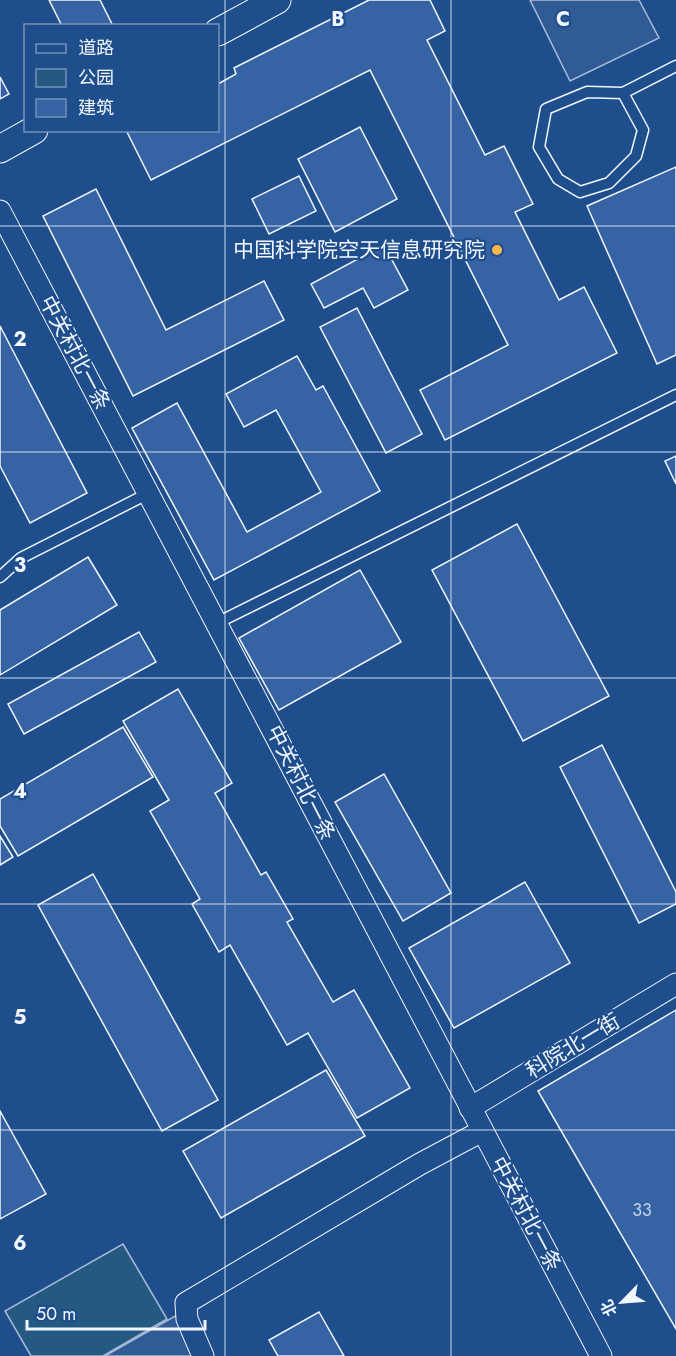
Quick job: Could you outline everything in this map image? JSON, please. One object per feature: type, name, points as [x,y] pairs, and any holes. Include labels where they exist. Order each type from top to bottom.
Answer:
[{"type":"street","points":[[219,31],[277,0]]},
{"type":"street","points":[[0,149],[30,132]]},
{"type":"street","name":"中关村北一条","points":[[0,211],[601,1356]]},
{"type":"street","name":"科院北一街","points":[[470,1108],[676,984]]},
{"type":"street","points":[[203,1356],[187,1318],[186,1303],[420,1164],[482,1131]]},
{"type":"lane","points":[[623,93],[643,130],[636,156],[609,183],[580,192],[558,180],[539,147],[546,110],[587,92],[623,93],[676,66]]},
{"type":"lane","points":[[217,623],[676,395]]},
{"type":"lane","points":[[0,577],[21,558],[148,492]]},
{"type":"green space","points":[[123,1244],[167,1319],[103,1356],[31,1356],[5,1311]]},
{"type":"shaded area","points":[[530,0],[639,0],[659,38],[570,81]]},
{"type":"shaded area","points":[[177,1315],[201,1356],[105,1356]]},
{"type":"building","points":[[49,0],[100,0],[112,24],[61,24]]},
{"type":"building","name":"中国科学院空天信息研究院","points":[[369,0],[430,0],[445,31],[427,40],[485,155],[504,146],[533,204],[515,212],[559,300],[584,287],[617,353],[445,440],[420,390],[508,345],[370,70],[151,180],[127,132],[219,132],[219,83],[236,74],[234,68]]},
{"type":"building","points":[[0,77],[9,94],[0,99]]},
{"type":"building","points":[[360,127],[397,199],[335,232],[298,159]]},
{"type":"building","points":[[676,167],[676,355],[657,364],[587,206]]},
{"type":"building","points":[[299,176],[316,211],[269,234],[252,199]]},
{"type":"building","points":[[96,189],[166,330],[264,281],[284,320],[133,396],[43,216]]},
{"type":"building","points":[[384,245],[408,290],[374,308],[363,288],[324,308],[311,284]]},
{"type":"building","points":[[357,308],[422,434],[386,453],[320,327]]},
{"type":"building","points":[[0,326],[87,493],[30,523],[0,466]]},
{"type":"building","points":[[297,356],[316,390],[323,386],[380,491],[214,580],[132,428],[177,403],[247,532],[321,492],[276,410],[244,427],[226,394]]},
{"type":"building","points":[[676,456],[676,484],[665,461]]},
{"type":"building","points":[[517,524],[609,696],[523,741],[432,570]]},
{"type":"building","points":[[88,557],[117,605],[0,675],[0,610]]},
{"type":"building","points":[[360,570],[401,642],[279,710],[239,638]]},
{"type":"building","points":[[139,632],[156,662],[24,734],[8,704]]},
{"type":"building","points":[[178,689],[232,783],[215,793],[261,875],[266,872],[293,919],[287,922],[333,1002],[354,990],[410,1088],[357,1118],[308,1033],[287,1045],[230,945],[219,952],[192,904],[200,899],[150,811],[169,800],[123,721]]},
{"type":"building","points":[[123,727],[153,777],[18,856],[0,826],[0,799]]},
{"type":"building","points":[[602,745],[676,892],[676,904],[639,923],[560,767]]},
{"type":"building","points":[[384,774],[451,893],[403,921],[335,802]]},
{"type":"building","points":[[0,836],[13,857],[0,865]]},
{"type":"building","points":[[93,874],[218,1100],[162,1131],[38,905]]},
{"type":"building","points":[[525,882],[570,963],[454,1028],[409,948]]},
{"type":"building","points":[[676,1010],[676,1329],[538,1091]]},
{"type":"building","points":[[326,1070],[365,1136],[221,1218],[183,1151]]},
{"type":"building","points":[[0,1111],[46,1194],[0,1219]]},
{"type":"building","points":[[319,1312],[344,1356],[278,1356],[269,1340]]},
{"type":"place","name":"中国科学院空天信息研究院","points":[[497,250]]}]
